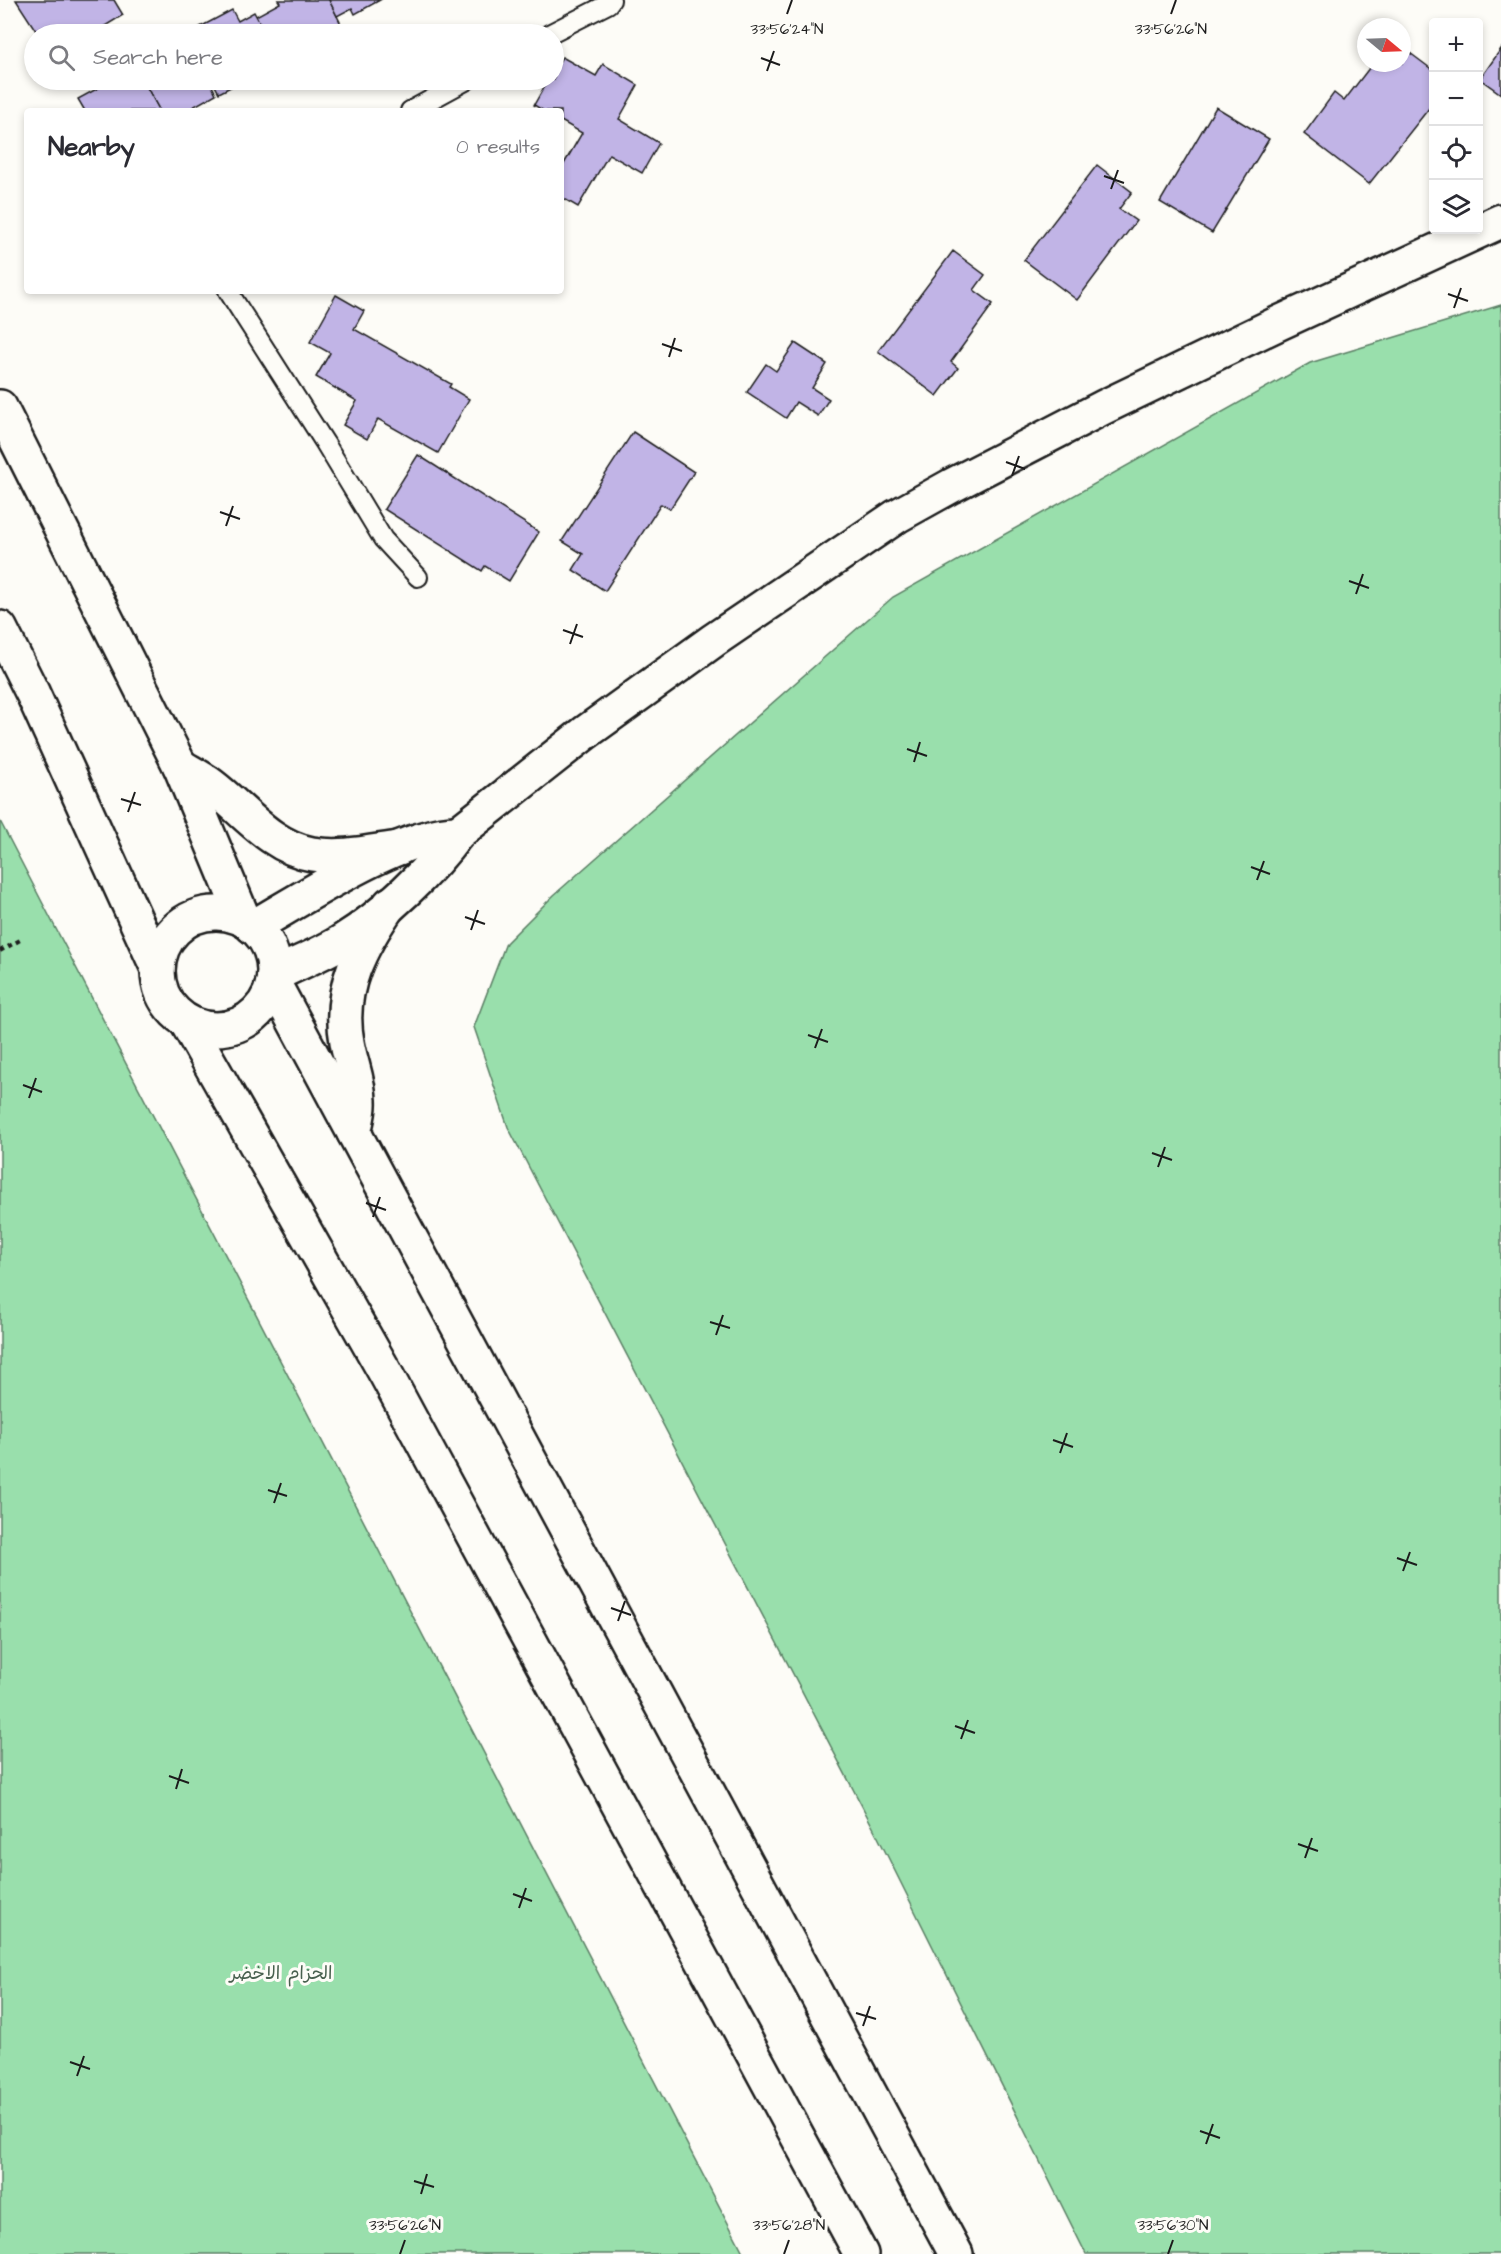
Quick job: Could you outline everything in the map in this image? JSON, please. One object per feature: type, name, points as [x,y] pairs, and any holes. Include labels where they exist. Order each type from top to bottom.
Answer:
[{"type":"main road","points":[[956,2254],[354,1133],[274,978],[269,949],[263,937],[248,924],[230,914],[201,915],[187,920],[176,929],[166,941],[160,954],[158,981],[162,994],[176,1014],[186,1022],[199,1027],[226,1029],[240,1024],[252,1017],[261,1007],[269,995],[274,978],[344,940],[390,904],[429,867],[458,833],[585,733],[686,660],[897,516],[1104,408],[1279,323],[1501,221]]},
{"type":"main road","points":[[0,407],[180,766],[248,924]]},
{"type":"main road","points":[[0,628],[33,694],[158,969]]},
{"type":"main road","points":[[180,766],[210,784],[257,826],[287,846],[311,854],[348,856],[399,848]]},
{"type":"main road","points":[[248,924],[399,848],[432,836],[458,833]]},
{"type":"main road","points":[[354,1133],[360,1102],[346,1042],[345,996],[356,960],[367,937],[390,904]]},
{"type":"main road","points":[[186,1022],[386,1374],[861,2254]]},
{"type":"lane","points":[[564,26],[608,4],[611,0]]},
{"type":"lane","points":[[416,108],[449,90]]},
{"type":"lane","points":[[230,294],[383,539],[418,578]]},
{"type":"path","points":[[0,951],[22,939]]},
{"type":"green space","points":[[1501,305],[1501,2254],[1086,2254],[877,1835],[508,1127],[474,1027],[506,943],[554,895],[893,597],[1310,363]]},
{"type":"green space","name":"الحزام الاخضر","points":[[0,821],[744,2254],[0,2254]]},
{"type":"building","points":[[16,0],[114,0],[123,15],[108,24],[32,24]]},
{"type":"building","points":[[278,0],[329,0],[341,24],[260,24],[256,16],[280,3]]},
{"type":"building","points":[[329,0],[380,0],[355,14],[352,8],[337,16]]},
{"type":"building","points":[[232,10],[238,21],[254,12],[261,24],[206,24]]},
{"type":"building","points":[[1501,49],[1501,94],[1483,81],[1483,75]]},
{"type":"building","points":[[1411,54],[1429,67],[1429,108],[1369,184],[1304,134],[1334,93],[1344,101],[1366,72],[1411,72]]},
{"type":"building","points":[[564,58],[596,76],[603,64],[638,85],[619,119],[659,143],[642,173],[609,154],[578,207],[564,199],[564,164],[582,133],[564,123],[564,108],[539,108],[534,105],[542,90],[564,90]]},
{"type":"building","points":[[95,90],[148,90],[158,108],[83,108],[78,99]]},
{"type":"building","points":[[148,90],[214,90],[216,94],[191,108],[158,108]]},
{"type":"building","points":[[1216,107],[1269,139],[1212,233],[1160,202]]},
{"type":"building","points":[[1097,165],[1132,192],[1119,209],[1136,221],[1077,300],[1024,260]]},
{"type":"building","points":[[953,251],[985,275],[974,290],[993,304],[951,362],[958,368],[937,396],[878,351]]},
{"type":"building","points":[[336,295],[364,311],[354,329],[451,384],[449,387],[469,399],[438,453],[378,419],[367,439],[343,425],[357,401],[316,377],[330,353],[310,342]]},
{"type":"building","points":[[795,343],[827,364],[812,388],[829,399],[818,416],[796,402],[786,418],[747,392],[766,364],[776,371]]},
{"type":"building","points":[[633,432],[694,472],[670,509],[661,504],[605,591],[573,570],[583,554],[562,541]]},
{"type":"building","points":[[418,455],[539,532],[509,581],[485,566],[482,571],[384,509]]}]
